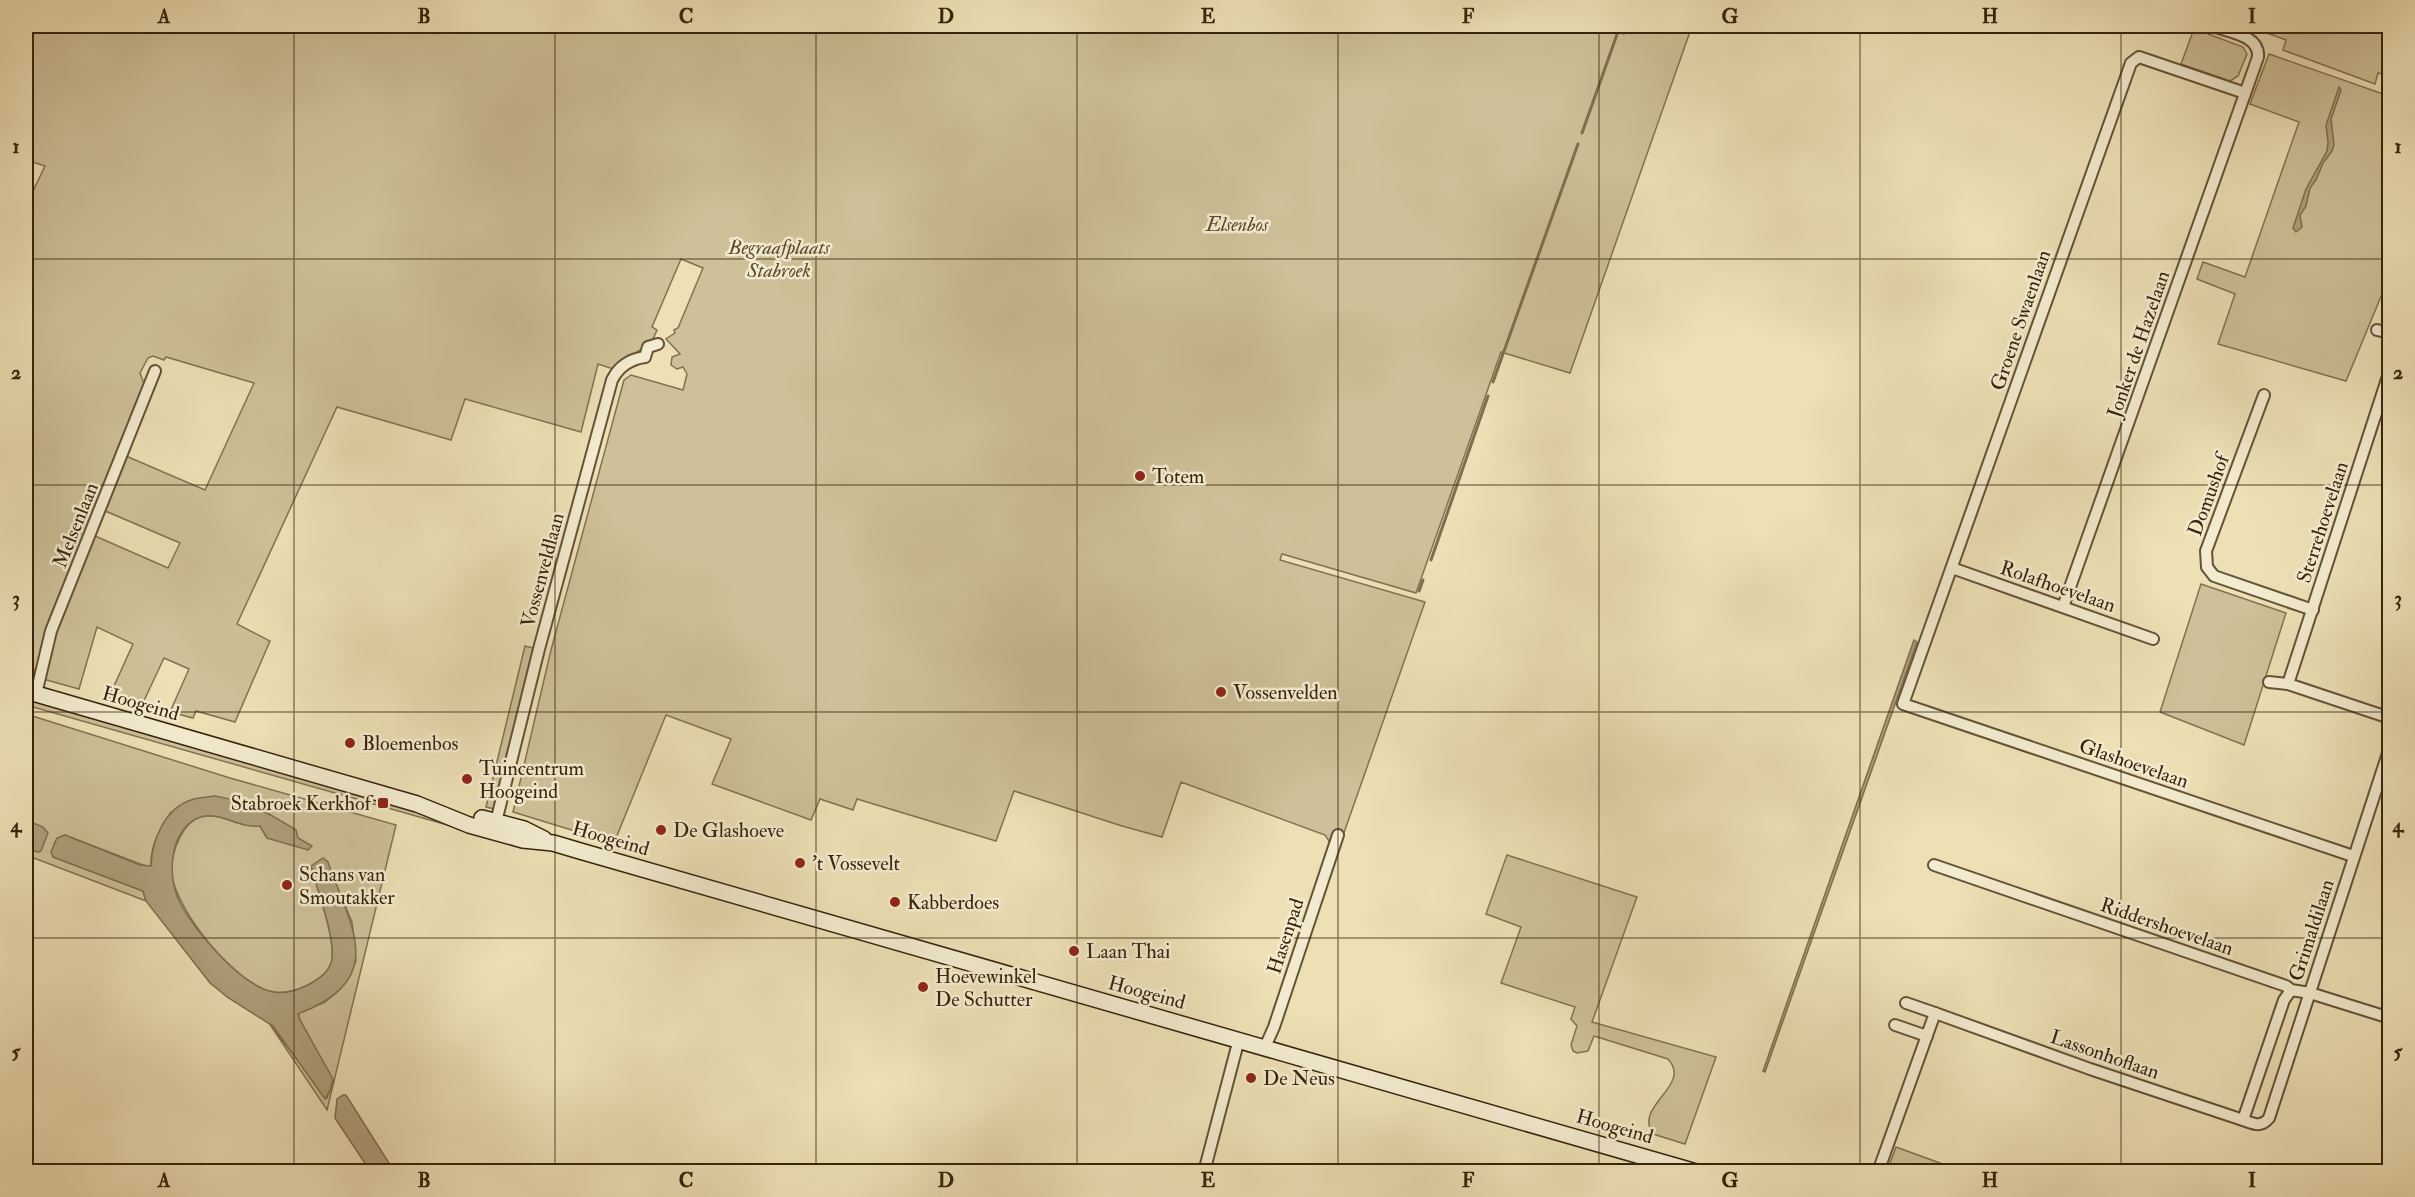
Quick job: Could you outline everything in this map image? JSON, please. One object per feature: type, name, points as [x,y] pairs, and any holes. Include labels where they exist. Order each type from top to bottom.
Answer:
[{"type":"main road","name":"Hoogeind","points":[[31,693],[417,804],[445,817],[495,827],[523,840],[553,843],[1696,1172]]},
{"type":"street","name":"Jonker de Hazelaan","points":[[2063,607],[2258,57],[2257,47],[2252,41],[2213,26]]},
{"type":"street","name":"Groene Swaenlaan","points":[[1903,704],[2105,130],[2131,63],[2139,57],[2245,93]]},
{"type":"street","points":[[2377,330],[2390,333]]},
{"type":"street","name":"Vossenveldlaan","points":[[495,827],[539,649],[612,380],[622,366],[633,359],[645,357],[648,347],[658,344]]},
{"type":"street","name":"Sterrehoevelaan","points":[[2288,684],[2390,370]]},
{"type":"street","name":"Melsenlaan","points":[[31,693],[51,631],[155,371]]},
{"type":"street","name":"Domushof","points":[[2264,395],[2206,551],[2207,567],[2214,576],[2313,610]]},
{"type":"street","name":"Rolafhoevelaan","points":[[1952,568],[2153,639]]},
{"type":"street","points":[[2269,682],[2288,684],[2390,718]]},
{"type":"street","name":"Glashoevelaan","points":[[1903,704],[2353,856]]},
{"type":"street","name":"Grimaldilaan","points":[[2265,1123],[2269,1118],[2353,856],[2386,766],[2390,747]]},
{"type":"street","name":"Hasenpad","points":[[1265,1047],[1338,835]]},
{"type":"street","name":"Riddershoevelaan","points":[[1934,865],[2275,982],[2291,990],[2310,993],[2390,1018]]},
{"type":"street","name":"Grimaldilaan","points":[[2243,1120],[2284,1000],[2291,990]]},
{"type":"street","name":"Lassonhoflaan","points":[[1906,1003],[2090,1069],[2258,1125],[2265,1123]]},
{"type":"street","points":[[1878,1172],[1935,1013]]},
{"type":"street","points":[[1895,1025],[1927,1036]]},
{"type":"street","points":[[1204,1172],[1239,1039]]},
{"type":"green space","points":[[26,26],[1618,26],[1616,31],[1624,34],[1627,26],[1692,26],[1570,373],[1501,352],[1416,593],[1282,554],[1280,560],[1425,602],[1339,847],[1331,844],[1325,835],[1181,782],[1162,837],[1014,791],[996,841],[857,799],[853,810],[820,799],[811,820],[712,784],[731,739],[666,715],[614,843],[513,812],[551,650],[624,380],[631,375],[683,390],[687,374],[683,367],[677,369],[671,365],[672,357],[680,354],[666,339],[678,328],[703,268],[681,259],[652,327],[657,330],[653,339],[613,369],[598,364],[581,432],[465,399],[451,440],[337,407],[237,624],[270,641],[235,722],[196,711],[193,718],[170,712],[189,669],[164,658],[142,705],[109,697],[133,644],[97,627],[79,689],[43,679],[52,638],[93,535],[168,568],[180,543],[103,510],[126,456],[205,490],[254,383],[166,357],[164,360],[153,356],[148,358],[140,373],[145,386],[38,671],[26,668],[26,206],[45,166],[26,160]]},
{"type":"green space","points":[[2195,26],[2203,32],[2243,47],[2247,54],[2238,76],[2230,81],[2181,64]]},
{"type":"green space","points":[[2270,26],[2389,26],[2389,53],[2382,74],[2378,73],[2375,84],[2283,50],[2286,40],[2267,33]]},
{"type":"green space","points":[[2269,54],[2389,96],[2389,277],[2346,381],[2218,344],[2235,294],[2197,279],[2203,262],[2245,277],[2299,122],[2250,104]]},
{"type":"green space","points":[[2201,584],[2286,613],[2244,745],[2160,712]]},
{"type":"green space","points":[[525,646],[533,648],[494,809],[486,807]]},
{"type":"green space","points":[[26,698],[440,817],[465,830],[26,705]]},
{"type":"green space","points":[[26,714],[230,778],[396,825],[327,1110],[269,1023],[327,1098],[333,1081],[298,1013],[325,1002],[338,991],[349,977],[356,961],[352,922],[336,885],[311,866],[331,938],[332,959],[326,971],[312,983],[291,991],[273,992],[258,987],[227,962],[197,928],[177,892],[172,877],[174,853],[185,828],[194,820],[202,817],[219,817],[260,826],[267,838],[297,838],[296,834],[268,813],[171,812],[156,838],[151,866],[148,867],[65,835],[56,841],[53,857],[143,891],[146,901],[26,855]]},
{"type":"green space","points":[[1507,855],[1637,897],[1592,1022],[1716,1057],[1685,1144],[1653,1134],[1649,1124],[1650,1114],[1673,1078],[1674,1069],[1668,1059],[1594,1036],[1588,1051],[1577,1053],[1573,1051],[1571,1045],[1577,1026],[1571,1019],[1575,1007],[1501,983],[1521,927],[1486,914]]},
{"type":"green space","points":[[1896,1147],[1959,1170],[1887,1171]]},
{"type":"shaded area","points":[[2339,87],[2341,90],[2331,119],[2334,145],[2310,188],[2306,206],[2300,215],[2302,227],[2296,232],[2293,228],[2306,189],[2327,151],[2326,125]]},
{"type":"shaded area","points":[[1914,640],[1917,642],[1765,1072],[1763,1071]]},
{"type":"shaded area","points":[[215,796],[238,801],[267,813],[296,830],[298,838],[312,846],[308,850],[267,838],[260,826],[219,817],[202,817],[185,827],[175,847],[173,858],[173,882],[176,893],[187,915],[208,942],[234,969],[261,988],[274,992],[291,991],[304,987],[323,975],[331,964],[331,938],[311,866],[323,858],[328,862],[346,909],[353,930],[356,950],[354,968],[344,985],[326,1000],[298,1014],[333,1079],[325,1099],[273,1026],[227,997],[210,983],[146,901],[143,891],[53,857],[51,852],[57,838],[65,835],[140,865],[151,866],[157,837],[167,818],[182,804],[194,799]]},
{"type":"shaded area","points":[[26,820],[43,827],[48,833],[41,851],[26,849]]},
{"type":"shaded area","points":[[346,1095],[394,1171],[370,1171],[335,1118],[337,1099]]},
{"type":"waterway","points":[[1582,133],[1620,26]]},
{"type":"waterway","points":[[1493,382],[1578,144]]},
{"type":"waterway","points":[[1431,560],[1488,396]]},
{"type":"waterway","points":[[1419,591],[1423,580]]},
{"type":"place","name":"Totem","points":[[1140,476]]},
{"type":"place","name":"Vossenvelden","points":[[1221,692]]},
{"type":"place","name":"Bloemenbos","points":[[350,743]]},
{"type":"place","name":"Tuincentrum Hoogeind","points":[[467,779]]},
{"type":"place","name":"Stabroek Kerkhof","points":[[383,803]]},
{"type":"place","name":"De Glashoeve","points":[[661,830]]},
{"type":"place","name":"'t Vossevelt","points":[[800,863]]},
{"type":"place","name":"Schans van Smoutakker","points":[[287,885]]},
{"type":"place","name":"Kabberdoes","points":[[895,902]]},
{"type":"place","name":"Laan Thai","points":[[1074,951]]},
{"type":"place","name":"Hoevewinkel De Schutter","points":[[923,987]]},
{"type":"place","name":"De Neus","points":[[1251,1078]]},
{"type":"park label","name":"Elsenbos","points":[[1237,224]]},
{"type":"park label","name":"Begraafplaats Stabroek","points":[[779,258]]}]
